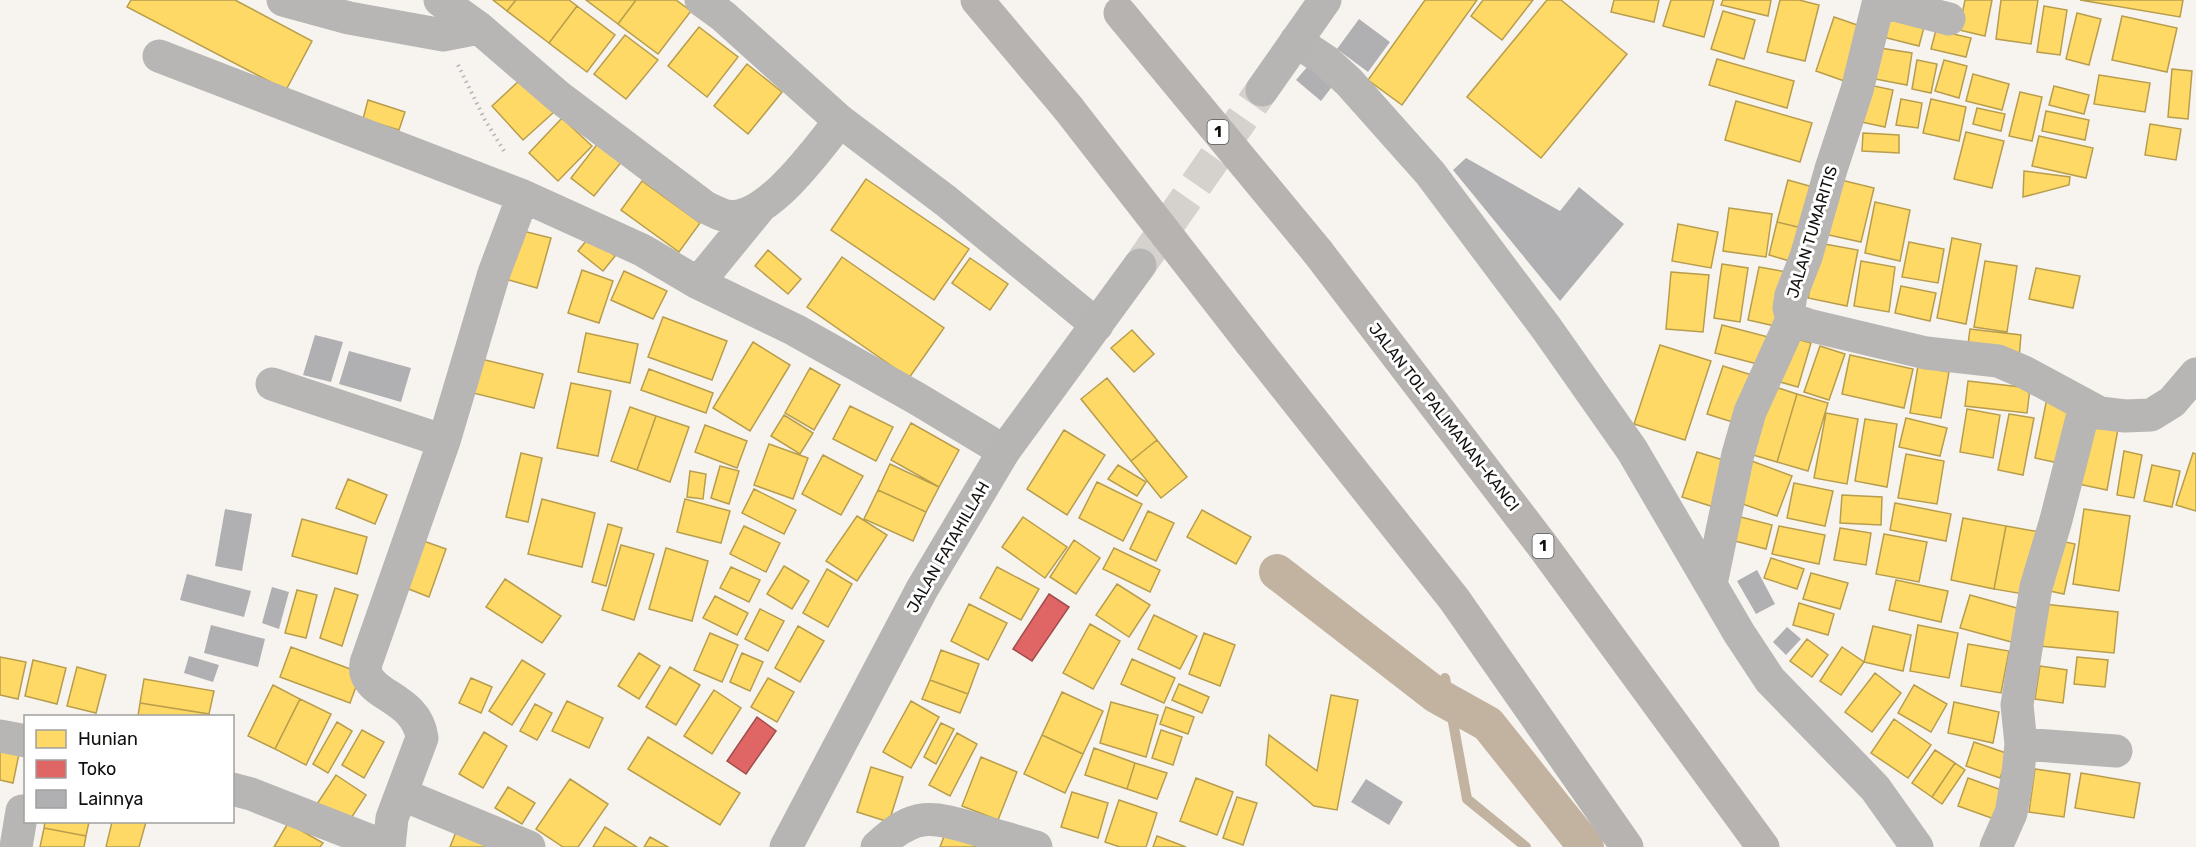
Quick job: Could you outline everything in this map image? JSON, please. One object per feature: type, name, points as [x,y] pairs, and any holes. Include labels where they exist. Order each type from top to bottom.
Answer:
[{"type":"highway","points":[[977,0],[1068,108],[1454,599],[1627,847]]},
{"type":"highway","name":"JALAN TOL PALIMANAN–KANCI","points":[[1115,7],[1317,251],[1542,545],[1763,847]]},
{"type":"street","points":[[283,0],[349,18],[443,35],[479,28]]},
{"type":"street","points":[[440,0],[479,28],[559,97],[705,207],[728,216],[746,214],[771,201],[840,121]]},
{"type":"street","points":[[701,0],[723,16],[840,121],[946,201],[1097,325]]},
{"type":"street","points":[[1262,90],[1324,0]]},
{"type":"street","points":[[1875,1],[1949,19]]},
{"type":"street","name":"JALAN TUMARITIS","points":[[1875,1],[1857,90],[1831,168],[1806,257],[1791,295],[1789,308],[1792,319],[1808,325],[1926,353],[1998,361],[2024,372],[2100,413],[2125,416],[2151,415],[2172,402],[2196,374]]},
{"type":"street","points":[[1296,41],[1326,61],[1349,82],[1430,173],[1548,329],[1632,450],[1739,633],[1770,680],[1875,788],[1917,847]]},
{"type":"street","points":[[159,56],[523,196],[642,250],[698,283],[795,330],[1004,451]]},
{"type":"street","points":[[234,790],[388,847],[392,818],[422,738],[420,726],[408,710],[372,682],[366,673],[366,663],[444,441],[494,273],[523,196]]},
{"type":"street","points":[[698,283],[760,207]]},
{"type":"street","name":"JALAN FATAHILLAH","points":[[786,847],[922,589],[1004,451],[1140,265]]},
{"type":"street","points":[[1711,584],[1738,454],[1750,412],[1792,319]]},
{"type":"street","points":[[272,384],[444,441]]},
{"type":"street","points":[[1996,847],[2011,813],[2021,744],[2017,705],[2037,587],[2085,406]]},
{"type":"street","points":[[0,736],[24,741]]},
{"type":"street","points":[[2021,744],[2116,751]]},
{"type":"street","points":[[401,794],[529,847]]},
{"type":"street","points":[[16,847],[22,811]]},
{"type":"street","points":[[878,847],[896,830],[907,824],[938,818],[1036,847]]},
{"type":"path","points":[[443,35],[485,120],[515,169],[523,196]]},
{"type":"building: Hunian","points":[[131,0],[235,0],[312,41],[286,90],[127,7]]},
{"type":"building: Hunian","points":[[493,0],[516,0],[507,11]]},
{"type":"building: Hunian","points":[[516,0],[569,0],[577,6],[549,43],[507,11]]},
{"type":"building: Hunian","points":[[586,0],[636,0],[618,24]]},
{"type":"building: Hunian","points":[[636,0],[676,0],[691,11],[658,54],[618,24]]},
{"type":"building: Hunian","points":[[1425,0],[1477,0],[1402,105],[1368,80]]},
{"type":"building: Hunian","points":[[1483,0],[1533,0],[1502,40],[1471,16]]},
{"type":"building: Hunian","points":[[1547,0],[1561,0],[1627,54],[1541,158],[1467,97]]},
{"type":"building: Hunian","points":[[1614,0],[1659,0],[1654,22],[1611,12]]},
{"type":"building: Hunian","points":[[1671,0],[1714,0],[1704,37],[1663,26]]},
{"type":"building: Hunian","points":[[1723,0],[1771,0],[1768,16],[1721,5]]},
{"type":"building: Hunian","points":[[1780,0],[1799,0],[1819,5],[1805,61],[1767,52]]},
{"type":"building: Hunian","points":[[1965,0],[1992,0],[1985,36],[1959,30]]},
{"type":"building: Hunian","points":[[2001,0],[2038,0],[2031,44],[1996,39]]},
{"type":"building: Hunian","points":[[2080,0],[2183,0],[2180,17]]},
{"type":"building: Hunian","points":[[577,6],[615,35],[587,72],[549,43]]},
{"type":"building: Hunian","points":[[1891,6],[1927,16],[1919,46],[1883,37]]},
{"type":"building: Hunian","points":[[2044,6],[2067,10],[2060,55],[2037,52]]},
{"type":"building: Hunian","points":[[1723,11],[1755,20],[1744,59],[1711,49]]},
{"type":"building: Hunian","points":[[2077,13],[2101,19],[2089,65],[2066,59]]},
{"type":"building: Hunian","points":[[2122,16],[2177,28],[2167,72],[2112,60]]},
{"type":"building: Hunian","points":[[1834,17],[1866,28],[1847,82],[1816,71]]},
{"type":"building: Hunian","points":[[699,27],[738,57],[707,97],[668,66]]},
{"type":"building: Hunian","points":[[1936,30],[1971,38],[1966,57],[1931,49]]},
{"type":"building: Hunian","points":[[625,35],[658,60],[626,99],[594,74]]},
{"type":"building: Hunian","points":[[1880,48],[1912,53],[1907,85],[1875,79]]},
{"type":"building: Hunian","points":[[1717,59],[1794,81],[1787,108],[1709,85]]},
{"type":"building: Hunian","points":[[1917,60],[1937,64],[1931,93],[1912,89]]},
{"type":"building: Hunian","points":[[1944,60],[1967,66],[1959,98],[1935,91]]},
{"type":"building: Hunian","points":[[747,64],[782,92],[748,134],[714,106]]},
{"type":"building: Hunian","points":[[2172,69],[2192,71],[2188,119],[2168,117]]},
{"type":"building: Hunian","points":[[1973,74],[2009,84],[2002,110],[1966,101]]},
{"type":"building: Hunian","points":[[2099,75],[2150,83],[2145,112],[2094,104]]},
{"type":"building: Hunian","points":[[522,78],[554,112],[523,140],[492,106]]},
{"type":"building: Hunian","points":[[1860,83],[1893,90],[1885,127],[1852,120]]},
{"type":"building: Hunian","points":[[2054,86],[2089,95],[2084,114],[2049,105]]},
{"type":"building: Hunian","points":[[2020,92],[2042,97],[2032,141],[2009,136]]},
{"type":"building: Hunian","points":[[1901,99],[1922,103],[1918,128],[1896,125]]},
{"type":"building: Hunian","points":[[1931,99],[1966,107],[1959,141],[1923,133]]},
{"type":"building: Hunian","points":[[368,100],[405,112],[399,130],[363,119]]},
{"type":"building: Hunian","points":[[1736,101],[1812,123],[1800,162],[1725,140]]},
{"type":"building: Hunian","points":[[1977,108],[2005,114],[2001,131],[1973,124]]},
{"type":"building: Hunian","points":[[2046,111],[2089,120],[2085,140],[2042,131]]},
{"type":"building: Hunian","points":[[562,118],[592,146],[558,181],[529,153]]},
{"type":"building: Hunian","points":[[2150,124],[2181,129],[2176,160],[2145,155]]},
{"type":"building: Hunian","points":[[1966,132],[2004,141],[1992,188],[1954,179]]},
{"type":"building: Hunian","points":[[1863,133],[1899,135],[1899,153],[1862,151]]},
{"type":"building: Hunian","points":[[2039,136],[2093,148],[2086,178],[2032,166]]},
{"type":"building: Hunian","points":[[599,142],[623,160],[594,196],[571,178]]},
{"type":"building: Hunian","points":[[2024,171],[2070,177],[2069,185],[2023,197]]},
{"type":"building: Hunian","points":[[866,179],[969,249],[934,300],[831,230]]},
{"type":"building: Hunian","points":[[1837,179],[1874,188],[1861,242],[1824,234]]},
{"type":"building: Hunian","points":[[1788,180],[1813,187],[1802,228],[1777,222]]},
{"type":"building: Hunian","points":[[642,181],[700,223],[679,252],[621,210]]},
{"type":"building: Hunian","points":[[1875,202],[1910,210],[1900,261],[1865,253]]},
{"type":"building: Hunian","points":[[1729,208],[1772,214],[1766,257],[1723,251]]},
{"type":"building: Hunian","points":[[1777,222],[1802,228],[1793,262],[1769,255]]},
{"type":"building: Hunian","points":[[1678,224],[1718,232],[1711,268],[1672,261]]},
{"type":"building: Hunian","points":[[515,229],[551,238],[537,288],[502,278]]},
{"type":"building: Hunian","points":[[590,236],[615,256],[603,271],[578,251]]},
{"type":"building: Hunian","points":[[1952,238],[1981,244],[1966,324],[1937,318]]},
{"type":"building: Hunian","points":[[1909,242],[1944,249],[1938,283],[1902,277]]},
{"type":"building: Hunian","points":[[1819,243],[1858,250],[1847,306],[1808,298]]},
{"type":"building: Hunian","points":[[768,250],[801,279],[788,294],[755,266]]},
{"type":"building: Hunian","points":[[842,257],[944,328],[909,378],[807,307]]},
{"type":"building: Hunian","points":[[970,258],[1008,284],[990,310],[952,283]]},
{"type":"building: Hunian","points":[[1861,261],[1895,267],[1889,312],[1854,306]]},
{"type":"building: Hunian","points":[[1985,261],[2017,266],[2007,332],[1974,327]]},
{"type":"building: Hunian","points":[[1722,264],[1748,268],[1740,322],[1714,318]]},
{"type":"building: Hunian","points":[[1759,267],[1787,272],[1775,326],[1748,320]]},
{"type":"building: Hunian","points":[[2036,268],[2080,276],[2073,308],[2029,299]]},
{"type":"building: Hunian","points":[[582,270],[613,281],[599,323],[568,313]]},
{"type":"building: Hunian","points":[[624,271],[667,291],[653,319],[611,300]]},
{"type":"building: Hunian","points":[[1671,272],[1709,275],[1703,332],[1666,329]]},
{"type":"building: Hunian","points":[[1901,286],[1936,293],[1930,321],[1895,313]]},
{"type":"building: Hunian","points":[[663,317],[727,341],[712,380],[648,357]]},
{"type":"building: Hunian","points":[[1722,325],[1776,339],[1769,367],[1715,353]]},
{"type":"building: Hunian","points":[[1970,329],[2021,335],[2019,358],[1967,352]]},
{"type":"building: Hunian","points":[[1132,330],[1154,354],[1134,372],[1111,348]]},
{"type":"building: Hunian","points":[[586,333],[638,344],[630,383],[578,372]]},
{"type":"building: Hunian","points":[[1786,336],[1811,343],[1798,387],[1773,380]]},
{"type":"building: Hunian","points":[[753,342],[790,365],[750,431],[713,408]]},
{"type":"building: Hunian","points":[[1660,345],[1711,361],[1685,440],[1634,424]]},
{"type":"building: Hunian","points":[[1820,346],[1845,354],[1829,400],[1804,392]]},
{"type":"building: Hunian","points":[[1850,355],[1913,369],[1904,408],[1842,394]]},
{"type":"building: Hunian","points":[[477,358],[543,374],[534,408],[469,392]]},
{"type":"building: Hunian","points":[[1723,366],[1755,376],[1739,424],[1707,414]]},
{"type":"building: Hunian","points":[[1918,366],[1949,372],[1941,418],[1910,413]]},
{"type":"building: Hunian","points":[[810,368],[840,385],[814,430],[785,413]]},
{"type":"building: Hunian","points":[[649,369],[713,393],[706,413],[641,390]]},
{"type":"building: Hunian","points":[[1107,378],[1157,440],[1131,461],[1081,399]]},
{"type":"building: Hunian","points":[[1968,381],[2030,388],[2027,413],[1965,406]]},
{"type":"building: Hunian","points":[[571,383],[611,391],[598,456],[557,448]]},
{"type":"building: Hunian","points":[[1763,383],[1797,394],[1777,462],[1743,452]]},
{"type":"building: Hunian","points":[[1797,394],[1828,403],[1808,471],[1777,462]]},
{"type":"building: Hunian","points":[[2047,398],[2076,403],[2063,464],[2035,458]]},
{"type":"building: Hunian","points":[[850,406],[893,427],[876,461],[833,439]]},
{"type":"building: Hunian","points":[[630,407],[656,416],[637,470],[611,461]]},
{"type":"building: Hunian","points":[[1967,409],[2000,415],[1993,458],[1960,452]]},
{"type":"building: Hunian","points":[[1826,413],[1858,419],[1847,484],[1814,478]]},
{"type":"building: Hunian","points":[[2009,414],[2034,418],[2023,475],[1998,470]]},
{"type":"building: Hunian","points":[[784,415],[813,433],[800,454],[771,436]]},
{"type":"building: Hunian","points":[[656,416],[689,427],[670,482],[637,470]]},
{"type":"building: Hunian","points":[[2090,417],[2119,423],[2107,490],[2078,484]]},
{"type":"building: Hunian","points":[[1906,418],[1947,428],[1940,456],[1899,447]]},
{"type":"building: Hunian","points":[[1865,419],[1897,424],[1887,487],[1855,481]]},
{"type":"building: Hunian","points":[[911,423],[959,450],[939,487],[891,460]]},
{"type":"building: Hunian","points":[[705,425],[747,441],[737,468],[695,452]]},
{"type":"building: Hunian","points":[[1064,430],[1105,455],[1067,515],[1027,489]]},
{"type":"building: Hunian","points":[[1157,440],[1187,477],[1161,498],[1131,461]]},
{"type":"building: Hunian","points":[[769,444],[808,458],[793,499],[754,485]]},
{"type":"building: Hunian","points":[[2124,451],[2142,455],[2134,498],[2117,495]]},
{"type":"building: Hunian","points":[[1697,452],[1733,463],[1717,508],[1682,497]]},
{"type":"building: Hunian","points":[[521,453],[542,458],[528,522],[506,517]]},
{"type":"building: Hunian","points":[[2193,453],[2196,454],[2196,511],[2176,505]]},
{"type":"building: Hunian","points":[[1906,454],[1944,461],[1937,504],[1898,498]]},
{"type":"building: Hunian","points":[[823,455],[863,476],[841,515],[802,494]]},
{"type":"building: Hunian","points":[[1749,460],[1792,476],[1777,516],[1734,501]]},
{"type":"building: Hunian","points":[[890,464],[939,487],[926,512],[878,490]]},
{"type":"building: Hunian","points":[[1118,465],[1146,482],[1137,496],[1108,479]]},
{"type":"building: Hunian","points":[[2152,465],[2180,471],[2172,507],[2144,501]]},
{"type":"building: Hunian","points":[[720,466],[739,471],[729,504],[711,498]]},
{"type":"building: Hunian","points":[[690,471],[706,474],[703,499],[687,497]]},
{"type":"building: Hunian","points":[[348,479],[387,495],[375,524],[336,508]]},
{"type":"building: Hunian","points":[[1097,482],[1142,504],[1123,541],[1079,518]]},
{"type":"building: Hunian","points":[[1794,483],[1833,491],[1825,526],[1787,518]]},
{"type":"building: Hunian","points":[[754,489],[796,510],[784,534],[742,513]]},
{"type":"building: Hunian","points":[[878,490],[926,512],[913,541],[864,519]]},
{"type":"building: Hunian","points":[[1842,495],[1882,497],[1881,525],[1840,523]]},
{"type":"building: Hunian","points":[[542,499],[595,513],[582,567],[528,554]]},
{"type":"building: Hunian","points":[[685,499],[730,511],[721,543],[677,532]]},
{"type":"building: Hunian","points":[[1895,503],[1951,514],[1946,541],[1890,530]]},
{"type":"building: Hunian","points":[[2084,509],[2130,516],[2119,591],[2073,584]]},
{"type":"building: Hunian","points":[[1202,510],[1251,537],[1236,564],[1187,537]]},
{"type":"building: Hunian","points":[[1148,511],[1174,523],[1156,561],[1130,549]]},
{"type":"building: Hunian","points":[[1733,515],[1772,525],[1766,549],[1727,539]]},
{"type":"building: Hunian","points":[[857,516],[887,535],[857,581],[826,561]]},
{"type":"building: Hunian","points":[[1023,517],[1067,547],[1045,578],[1002,547]]},
{"type":"building: Hunian","points":[[1963,518],[2006,526],[1994,589],[1951,580]]},
{"type":"building: Hunian","points":[[302,519],[367,537],[357,574],[292,556]]},
{"type":"building: Hunian","points":[[608,524],[622,528],[606,586],[592,582]]},
{"type":"building: Hunian","points":[[744,526],[780,543],[766,572],[730,554]]},
{"type":"building: Hunian","points":[[1779,526],[1825,535],[1819,564],[1772,554]]},
{"type":"building: Hunian","points":[[2006,526],[2040,532],[2029,595],[1994,589]]},
{"type":"building: Hunian","points":[[1840,528],[1871,533],[1866,565],[1834,560]]},
{"type":"building: Hunian","points":[[1884,534],[1927,542],[1919,582],[1876,574]]},
{"type":"building: Hunian","points":[[418,539],[446,549],[429,597],[401,586]]},
{"type":"building: Hunian","points":[[2051,539],[2075,544],[2064,594],[2040,589]]},
{"type":"building: Hunian","points":[[1074,540],[1100,558],[1076,594],[1050,577]]},
{"type":"building: Hunian","points":[[621,545],[654,554],[634,620],[602,610]]},
{"type":"building: Hunian","points":[[666,548],[708,561],[692,621],[649,609]]},
{"type":"building: Hunian","points":[[1114,548],[1160,570],[1150,592],[1103,569]]},
{"type":"building: Hunian","points":[[1771,558],[1804,569],[1797,589],[1764,578]]},
{"type":"building: Hunian","points":[[784,566],[809,581],[792,609],[767,594]]},
{"type":"building: Hunian","points":[[731,567],[760,580],[749,602],[720,588]]},
{"type":"building: Hunian","points":[[997,567],[1039,589],[1021,620],[980,598]]},
{"type":"building: Hunian","points":[[827,569],[852,584],[828,627],[803,613]]},
{"type":"building: Hunian","points":[[1811,573],[1848,583],[1840,609],[1803,599]]},
{"type":"building: Hunian","points":[[505,579],[561,616],[542,643],[486,607]]},
{"type":"building: Hunian","points":[[1896,580],[1948,591],[1941,622],[1889,610]]},
{"type":"building: Hunian","points":[[1117,584],[1150,605],[1129,637],[1096,615]]},
{"type":"building: Hunian","points":[[335,588],[358,595],[342,646],[320,638]]},
{"type":"building: Hunian","points":[[297,590],[317,595],[306,638],[285,633]]},
{"type":"building: Hunian","points":[[1970,595],[2024,610],[2015,643],[1960,628]]},
{"type":"building: Hunian","points":[[715,596],[748,613],[737,635],[703,618]]},
{"type":"building: Hunian","points":[[1799,603],[1834,614],[1828,635],[1793,625]]},
{"type":"building: Hunian","points":[[969,604],[1007,623],[988,660],[951,641]]},
{"type":"building: Hunian","points":[[2043,604],[2118,612],[2114,653],[2039,646]]},
{"type":"building: Hunian","points":[[760,609],[784,621],[768,651],[745,639]]},
{"type":"building: Hunian","points":[[1154,615],[1197,636],[1180,669],[1138,649]]},
{"type":"building: Hunian","points":[[1090,624],[1120,641],[1093,689],[1063,673]]},
{"type":"building: Hunian","points":[[1918,625],[1958,633],[1949,678],[1910,671]]},
{"type":"building: Hunian","points":[[798,626],[824,641],[800,682],[775,668]]},
{"type":"building: Hunian","points":[[1873,626],[1911,635],[1903,671],[1864,662]]},
{"type":"building: Hunian","points":[[710,633],[738,645],[722,682],[694,670]]},
{"type":"building: Hunian","points":[[1204,633],[1235,645],[1220,686],[1189,674]]},
{"type":"building: Hunian","points":[[1807,639],[1828,655],[1812,677],[1790,661]]},
{"type":"building: Hunian","points":[[1968,644],[2009,651],[2001,693],[1961,686]]},
{"type":"building: Hunian","points":[[291,647],[361,673],[350,703],[280,677]]},
{"type":"building: Hunian","points":[[1842,647],[1864,662],[1841,695],[1820,681]]},
{"type":"building: Hunian","points":[[941,650],[979,664],[968,694],[930,680]]},
{"type":"building: Hunian","points":[[639,653],[660,666],[639,699],[618,686]]},
{"type":"building: Hunian","points":[[742,653],[763,662],[750,691],[730,682]]},
{"type":"building: Hunian","points":[[0,657],[26,662],[18,699],[0,695]]},
{"type":"building: Hunian","points":[[2077,657],[2108,660],[2105,687],[2074,684]]},
{"type":"building: Hunian","points":[[1132,659],[1175,678],[1164,703],[1121,684]]},
{"type":"building: Hunian","points":[[33,660],[66,668],[57,704],[25,696]]},
{"type":"building: Hunian","points":[[522,660],[545,674],[512,725],[489,711]]},
{"type":"building: Hunian","points":[[2040,666],[2067,670],[2063,703],[2035,699]]},
{"type":"building: Hunian","points":[[77,667],[106,675],[96,713],[67,706]]},
{"type":"building: Hunian","points":[[670,667],[700,685],[676,725],[646,707]]},
{"type":"building: Hunian","points":[[1875,673],[1901,693],[1872,732],[1845,712]]},
{"type":"building: Hunian","points":[[471,678],[492,687],[481,713],[459,703]]},
{"type":"building: Hunian","points":[[768,678],[794,692],[777,722],[751,707]]},
{"type":"building: Hunian","points":[[144,679],[214,691],[209,714],[140,703]]},
{"type":"building: Hunian","points":[[930,680],[968,694],[960,713],[922,699]]},
{"type":"building: Hunian","points":[[1179,684],[1209,697],[1202,713],[1172,700]]},
{"type":"building: Hunian","points":[[273,685],[300,699],[275,749],[248,736]]},
{"type":"building: Hunian","points":[[1914,685],[1947,704],[1931,732],[1898,713]]},
{"type":"building: Hunian","points":[[714,690],[741,708],[712,754],[684,736]]},
{"type":"building: Hunian","points":[[1062,692],[1103,711],[1083,754],[1042,735]]},
{"type":"building: Hunian","points":[[1331,695],[1358,700],[1337,810],[1314,806],[1266,765],[1269,735],[1317,771]]},
{"type":"building: Hunian","points":[[300,699],[331,714],[306,765],[275,749]]},
{"type":"building: Hunian","points":[[567,701],[603,718],[589,748],[552,731]]},
{"type":"building: Hunian","points":[[911,701],[939,717],[911,768],[883,752]]},
{"type":"building: Hunian","points":[[1111,702],[1158,715],[1146,757],[1100,743]]},
{"type":"building: Hunian","points":[[1954,702],[1999,712],[1993,743],[1948,733]]},
{"type":"building: Hunian","points":[[140,703],[209,714],[209,715],[138,715]]},
{"type":"building: Hunian","points":[[535,704],[552,713],[537,740],[520,731]]},
{"type":"building: Hunian","points":[[1166,707],[1194,717],[1188,734],[1160,724]]},
{"type":"building: Hunian","points":[[1894,719],[1931,745],[1908,778],[1871,753]]},
{"type":"building: Hunian","points":[[337,722],[352,731],[328,773],[313,764]]},
{"type":"building: Hunian","points":[[941,723],[954,729],[936,764],[924,757]]},
{"type":"building: Hunian","points":[[362,730],[384,742],[364,778],[342,765]]},
{"type":"building: Hunian","points":[[1161,730],[1182,737],[1173,765],[1152,758]]},
{"type":"building: Hunian","points":[[484,732],[507,746],[483,788],[459,774]]},
{"type":"building: Hunian","points":[[957,733],[977,744],[950,796],[929,785]]},
{"type":"building: Hunian","points":[[1042,735],[1083,754],[1065,793],[1024,774]]},
{"type":"building: Hunian","points":[[648,737],[740,793],[720,825],[628,769]]},
{"type":"building: Hunian","points":[[1974,742],[2009,754],[2000,778],[1966,766]]},
{"type":"building: Hunian","points":[[0,745],[20,749],[13,783],[0,780]]},
{"type":"building: Hunian","points":[[1094,748],[1135,763],[1127,789],[1085,775]]},
{"type":"building: Hunian","points":[[1935,750],[1955,763],[1932,797],[1912,783]]},
{"type":"building: Hunian","points":[[981,757],[1017,772],[998,820],[962,806]]},
{"type":"building: Hunian","points":[[1135,763],[1167,773],[1157,799],[1127,789]]},
{"type":"building: Hunian","points":[[1955,763],[1965,770],[1942,804],[1932,797]]},
{"type":"building: Hunian","points":[[871,767],[903,777],[889,822],[857,812]]},
{"type":"building: Hunian","points":[[2035,769],[2070,774],[2064,817],[2029,812]]},
{"type":"building: Hunian","points":[[2081,773],[2140,783],[2134,818],[2075,808]]},
{"type":"building: Hunian","points":[[336,775],[366,795],[348,823],[317,804]]},
{"type":"building: Hunian","points":[[1196,778],[1233,792],[1217,835],[1180,821]]},
{"type":"building: Hunian","points":[[1968,778],[2007,792],[1997,820],[1958,806]]},
{"type":"building: Hunian","points":[[570,779],[608,804],[578,847],[563,847],[536,829]]},
{"type":"building: Hunian","points":[[508,787],[535,803],[522,824],[495,808]]},
{"type":"building: Hunian","points":[[1072,792],[1108,803],[1098,838],[1061,827]]},
{"type":"building: Hunian","points":[[1237,797],[1257,803],[1243,845],[1223,838]]},
{"type":"building: Hunian","points":[[1119,800],[1157,813],[1146,847],[1120,847],[1105,842]]},
{"type":"building: Hunian","points":[[45,823],[89,823],[86,836],[44,828]]},
{"type":"building: Hunian","points":[[112,823],[146,823],[139,847],[106,847]]},
{"type":"building: Hunian","points":[[288,823],[323,843],[320,847],[274,847]]},
{"type":"building: Hunian","points":[[948,826],[977,847],[940,847]]},
{"type":"building: Hunian","points":[[458,827],[487,847],[450,847]]},
{"type":"building: Hunian","points":[[605,827],[637,847],[593,847]]},
{"type":"building: Hunian","points":[[44,828],[86,836],[84,847],[40,847]]},
{"type":"building: Hunian","points":[[1157,836],[1186,847],[1153,847]]},
{"type":"building: Hunian","points":[[650,837],[668,847],[644,847]]},
{"type":"building: Toko","points":[[1049,594],[1069,607],[1032,661],[1013,649]]},
{"type":"building: Toko","points":[[757,717],[776,731],[746,774],[727,761]]},
{"type":"building: Lainnya","points":[[1359,19],[1390,42],[1368,72],[1337,49]]},
{"type":"building: Lainnya","points":[[1314,59],[1338,79],[1321,101],[1296,80]]},
{"type":"building: Lainnya","points":[[1466,158],[1560,211],[1579,187],[1624,224],[1560,301],[1453,170]]},
{"type":"building: Lainnya","points":[[315,335],[343,342],[331,382],[303,375]]},
{"type":"building: Lainnya","points":[[349,351],[411,368],[401,402],[339,384]]},
{"type":"building: Lainnya","points":[[225,509],[252,514],[242,571],[215,566]]},
{"type":"building: Lainnya","points":[[1757,570],[1775,604],[1756,614],[1737,581]]},
{"type":"building: Lainnya","points":[[187,574],[251,591],[244,617],[180,600]]},
{"type":"building: Lainnya","points":[[272,587],[289,592],[279,629],[262,623]]},
{"type":"building: Lainnya","points":[[211,625],[265,639],[258,667],[204,653]]},
{"type":"building: Lainnya","points":[[1787,627],[1801,639],[1786,655],[1773,642]]},
{"type":"building: Lainnya","points":[[189,656],[219,665],[213,682],[184,673]]},
{"type":"building: Lainnya","points":[[1366,779],[1403,802],[1389,825],[1351,802]]},
{"type":"waterway","points":[[1277,572],[1436,695],[1488,724],[1586,847]]},
{"type":"waterway","points":[[1445,678],[1467,799],[1526,847]]},
{"type":"tunnel","points":[[1140,265],[1262,90]]}]
